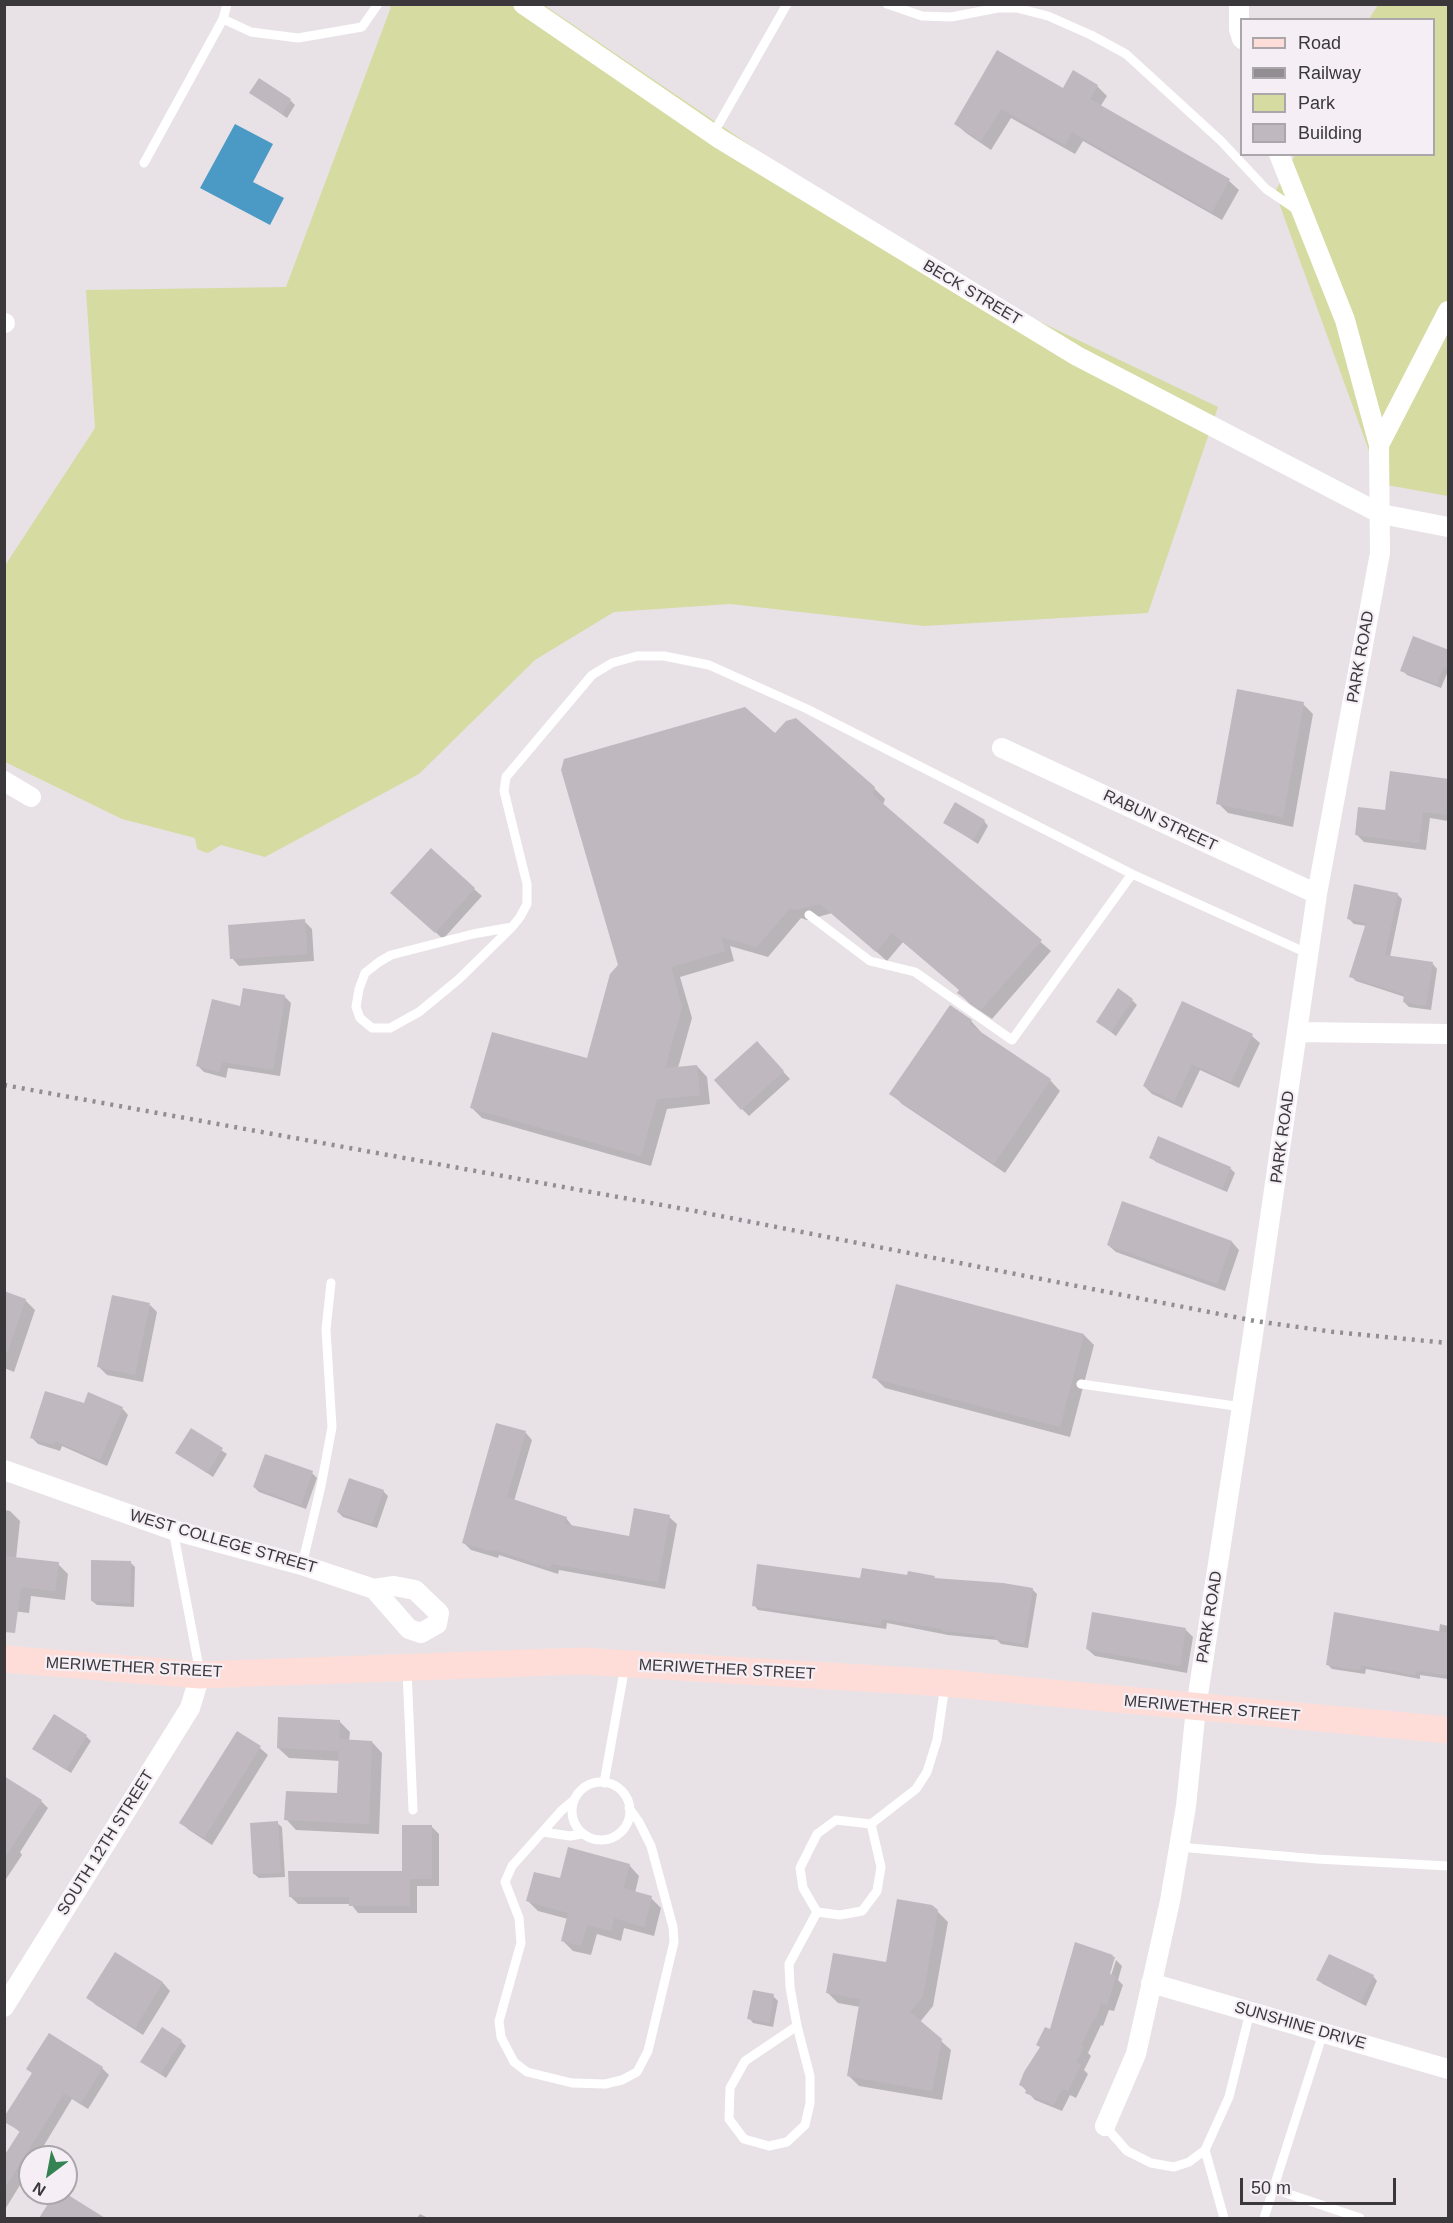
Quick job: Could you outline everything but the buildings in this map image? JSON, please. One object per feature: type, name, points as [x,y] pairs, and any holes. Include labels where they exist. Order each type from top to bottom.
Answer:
[{"type":"street","name":"BECK STREET","points":[[523,4],[713,134],[1077,356],[1381,514],[1449,527]]},
{"type":"street","points":[[1239,4],[1240,32]]},
{"type":"street","name":"PARK ROAD","points":[[1106,2126],[1136,2054],[1170,1901],[1186,1806],[1196,1708],[1317,894],[1380,553],[1379,445],[1345,320],[1280,156]]},
{"type":"street","points":[[1379,445],[1449,311]]},
{"type":"street","name":"RABUN STREET","points":[[1002,748],[1317,894]]},
{"type":"street","points":[[4,781],[31,797]]},
{"type":"street","points":[[1298,1032],[1449,1034]]},
{"type":"street","name":"WEST COLLEGE STREET","points":[[4,1470],[173,1530],[302,1564],[374,1589]]},
{"type":"street","name":"MERIWETHER STREET","points":[[4,1659],[200,1675],[581,1661],[945,1683],[1449,1730]]},
{"type":"street","name":"SOUTH 12TH STREET","points":[[4,2007],[190,1708],[200,1675]]},
{"type":"street","name":"SUNSHINE DRIVE","points":[[1151,1983],[1449,2069]]},
{"type":"lane","points":[[144,163],[223,19],[227,4]]},
{"type":"lane","points":[[223,19],[251,32],[298,38],[362,27],[378,4]]},
{"type":"lane","points":[[713,134],[787,4]]},
{"type":"lane","points":[[887,4],[922,16],[951,17],[1017,8],[1048,16],[1091,35],[1126,54],[1221,141],[1266,189],[1303,215]]},
{"type":"lane","points":[[512,927],[473,934],[391,955],[379,962],[365,973],[359,989],[356,1007],[360,1018],[372,1028],[390,1028],[419,1011],[459,979],[512,927],[527,904],[527,884],[504,791],[506,777],[592,675],[612,663],[637,656],[664,656],[709,665],[807,709],[1132,874],[1309,954]]},
{"type":"lane","points":[[809,915],[870,961],[915,972],[1012,1041],[1132,874]]},
{"type":"lane","points":[[302,1564],[321,1486],[332,1427],[326,1329],[331,1283]]},
{"type":"lane","points":[[1081,1383],[1242,1407]]},
{"type":"lane","points":[[173,1530],[200,1675]]},
{"type":"lane","points":[[604,1783],[625,1664]]},
{"type":"lane","points":[[407,1667],[413,1810]]},
{"type":"lane","points":[[817,1912],[803,1888],[800,1868],[817,1834],[836,1820],[871,1824],[916,1789],[927,1772],[937,1740],[945,1683]]},
{"type":"lane","points":[[604,1783],[621,1791],[651,1846],[673,1927],[674,1941],[648,2051],[637,2072],[622,2080],[605,2084],[572,2083],[527,2072],[514,2062],[501,2037],[499,2021],[521,1943],[519,1918],[505,1882],[512,1866],[574,1800],[586,1786],[604,1783]]},
{"type":"lane","points":[[574,1800],[573,1818],[582,1834]]},
{"type":"lane","points":[[543,1832],[570,1836],[582,1834],[600,1840],[610,1839],[625,1827],[629,1818],[629,1808]]},
{"type":"lane","points":[[817,1912],[840,1915],[862,1911],[877,1891],[881,1868],[871,1824]]},
{"type":"lane","points":[[1179,1847],[1317,1859],[1449,1866]]},
{"type":"lane","points":[[797,2026],[745,2061],[730,2088],[729,2119],[744,2139],[770,2146],[788,2142],[805,2125],[810,2103],[810,2076],[797,2026],[790,1987],[789,1964],[817,1912]]},
{"type":"lane","points":[[1106,2126],[1127,2151],[1151,2163],[1174,2167],[1189,2162],[1205,2150],[1229,2097],[1250,2012]]},
{"type":"lane","points":[[1264,2218],[1323,2033]]},
{"type":"lane","points":[[1205,2150],[1224,2218]]},
{"type":"lane","points":[[1274,2189],[1360,2218]]},
{"type":"green space","points":[[387,5],[544,5],[936,272],[1218,407],[1148,613],[924,626],[730,604],[614,612],[535,660],[419,774],[265,857],[221,845],[208,853],[204,852],[197,849],[195,838],[122,819],[5,762],[4,567],[95,428],[86,290],[286,287],[391,7]]},
{"type":"green space","points":[[1378,5],[1448,5],[1448,496],[1381,484],[1275,192],[1294,156],[1435,156],[1435,18],[1370,18]]},
{"type":"water","points":[[235,124],[273,144],[253,182],[284,198],[270,225],[200,188]]},
{"type":"railway","points":[[4,1085],[695,1211],[1255,1321],[1334,1332],[1448,1343]]}]
